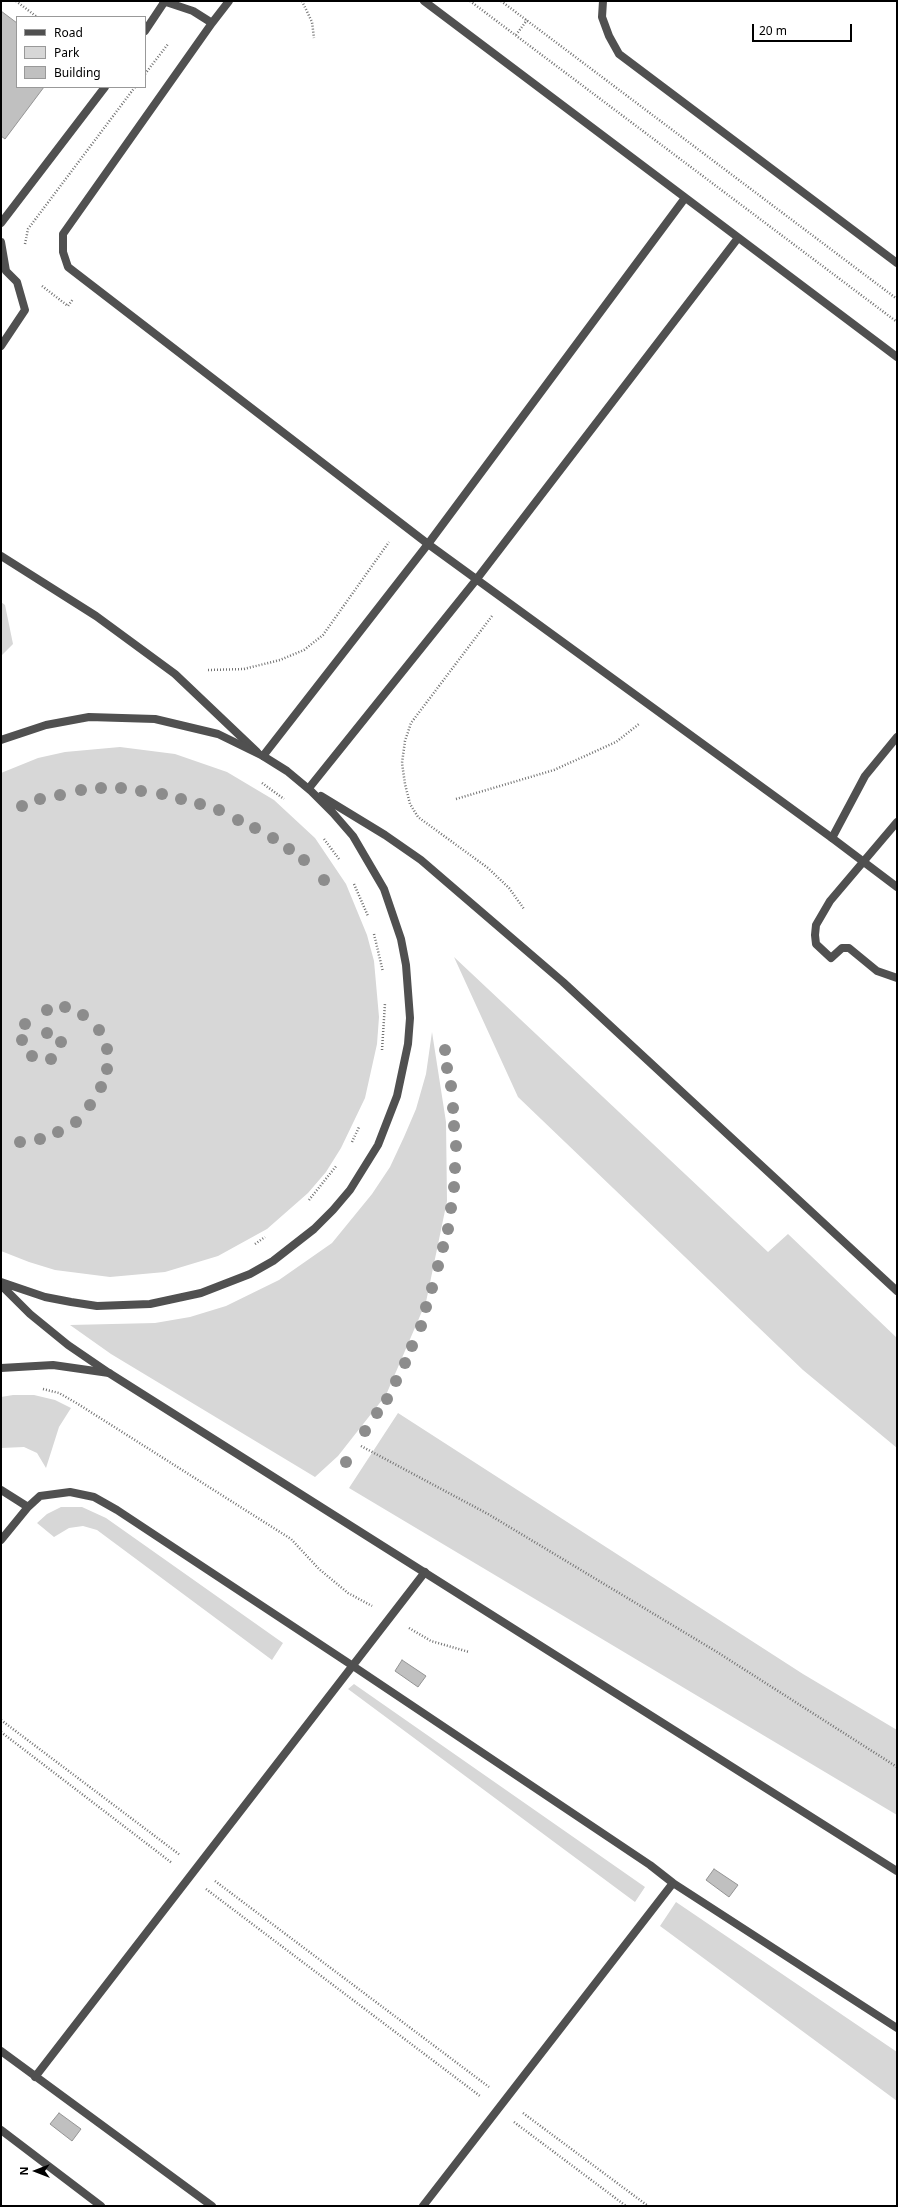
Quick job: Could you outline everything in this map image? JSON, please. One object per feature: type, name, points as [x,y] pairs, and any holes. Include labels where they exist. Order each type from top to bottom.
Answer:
[{"type":"street","points":[[146,29],[164,1],[193,11],[212,22]]},
{"type":"street","points":[[230,1],[212,22],[63,234],[63,252],[68,267],[476,580],[832,838],[897,887]]},
{"type":"street","points":[[424,1],[897,358]]},
{"type":"street","points":[[603,1],[602,17],[609,36],[619,54],[897,263]]},
{"type":"street","points":[[1,223],[104,88]]},
{"type":"street","points":[[260,754],[428,544],[684,198]]},
{"type":"street","points":[[310,790],[476,580],[738,238]]},
{"type":"street","points":[[1,242],[6,271],[17,282],[25,310],[1,346]]},
{"type":"street","points":[[1,556],[96,616],[175,674],[260,754],[310,790],[385,835],[421,860],[563,982],[897,1291]]},
{"type":"street","points":[[1,740],[26,730],[68,720],[89,717],[133,717],[155,719],[197,728],[238,743],[260,754]]},
{"type":"street","points":[[832,838],[865,776],[897,737]]},
{"type":"street","points":[[1,1282],[45,1297],[97,1306],[150,1304],[201,1293],[250,1274],[294,1245],[333,1210],[365,1168],[378,1145],[388,1121],[404,1070],[410,1018],[406,965],[393,914],[384,889],[352,836],[333,813],[310,790]]},
{"type":"street","points":[[897,822],[830,901],[816,924],[816,944],[831,958],[842,948],[849,948],[877,971],[897,978]]},
{"type":"street","points":[[1,1285],[30,1314],[68,1345],[109,1373],[897,1871]]},
{"type":"street","points":[[1,1368],[53,1365],[109,1373]]},
{"type":"street","points":[[1,1490],[28,1506]]},
{"type":"street","points":[[1,1540],[28,1506],[40,1496],[70,1492],[94,1497],[117,1510],[352,1666],[650,1865],[673,1883],[897,2028]]},
{"type":"street","points":[[35,2077],[425,1572]]},
{"type":"street","points":[[423,2206],[673,1883]]},
{"type":"street","points":[[1,2051],[212,2206]]},
{"type":"street","points":[[1,2130],[101,2206]]},
{"type":"path","points":[[16,1],[35,16]]},
{"type":"path","points":[[302,1],[312,22],[314,38]]},
{"type":"path","points":[[470,1],[897,322]]},
{"type":"path","points":[[501,1],[897,300]]},
{"type":"path","points":[[516,35],[527,20]]},
{"type":"path","points":[[208,670],[244,669],[280,660],[304,650],[323,635],[402,524]]},
{"type":"path","points":[[504,600],[411,723],[405,742],[402,763],[410,804],[418,817],[488,868],[509,888],[524,909]]},
{"type":"path","points":[[456,799],[554,770],[616,742],[656,710]]},
{"type":"path","points":[[261,783],[286,801]]},
{"type":"path","points":[[320,834],[343,865]]},
{"type":"path","points":[[351,879],[370,921]]},
{"type":"path","points":[[372,929],[383,974]]},
{"type":"path","points":[[382,1052],[385,997]]},
{"type":"path","points":[[350,1146],[360,1126]]},
{"type":"path","points":[[308,1202],[341,1159]]},
{"type":"path","points":[[253,1245],[266,1236]]},
{"type":"path","points":[[38,1388],[59,1393],[78,1404],[291,1539],[319,1569],[348,1593],[392,1616],[422,1637],[470,1652]]},
{"type":"path","points":[[361,1446],[488,1514],[717,1652],[897,1767]]},
{"type":"path","points":[[1,1720],[648,2206]]},
{"type":"path","points":[[1,1732],[626,2206]]},
{"type":"green space","points":[[1,602],[5,605],[13,644],[1,656]]},
{"type":"green space","points":[[120,747],[175,754],[227,772],[274,800],[315,838],[346,884],[367,935],[374,961],[379,1017],[377,1044],[365,1098],[341,1148],[326,1172],[308,1193],[267,1229],[218,1256],[165,1272],[110,1277],[55,1270],[1,1251],[1,773],[38,758],[65,752]]},
{"type":"green space","points":[[454,957],[768,1252],[788,1234],[897,1338],[897,1448],[803,1370],[518,1097]]},
{"type":"green space","points":[[432,1032],[446,1122],[447,1201],[426,1302],[386,1395],[338,1456],[315,1477],[111,1354],[70,1325],[155,1323],[190,1317],[226,1306],[279,1280],[332,1243],[372,1194],[390,1167],[416,1109],[426,1074]]},
{"type":"green space","points":[[13,1395],[34,1395],[55,1400],[71,1408],[59,1427],[46,1468],[37,1453],[24,1447],[1,1448],[1,1397]]},
{"type":"green space","points":[[398,1413],[803,1674],[897,1730],[897,1815],[349,1488]]},
{"type":"green space","points":[[61,1507],[82,1507],[106,1518],[283,1643],[272,1660],[97,1530],[83,1526],[69,1528],[54,1537],[37,1523],[47,1514]]},
{"type":"green space","points":[[354,1684],[645,1887],[635,1902],[348,1689]]},
{"type":"green space","points":[[676,1902],[897,2052],[897,2101],[660,1926]]},
{"type":"building","points":[[1,11],[16,22],[16,88],[43,88],[5,139],[1,136]]},
{"type":"building","points":[[402,1660],[426,1676],[418,1687],[395,1671]]},
{"type":"building","points":[[714,1869],[738,1885],[729,1897],[706,1880]]},
{"type":"building","points":[[59,2113],[81,2129],[72,2141],[50,2124]]}]
